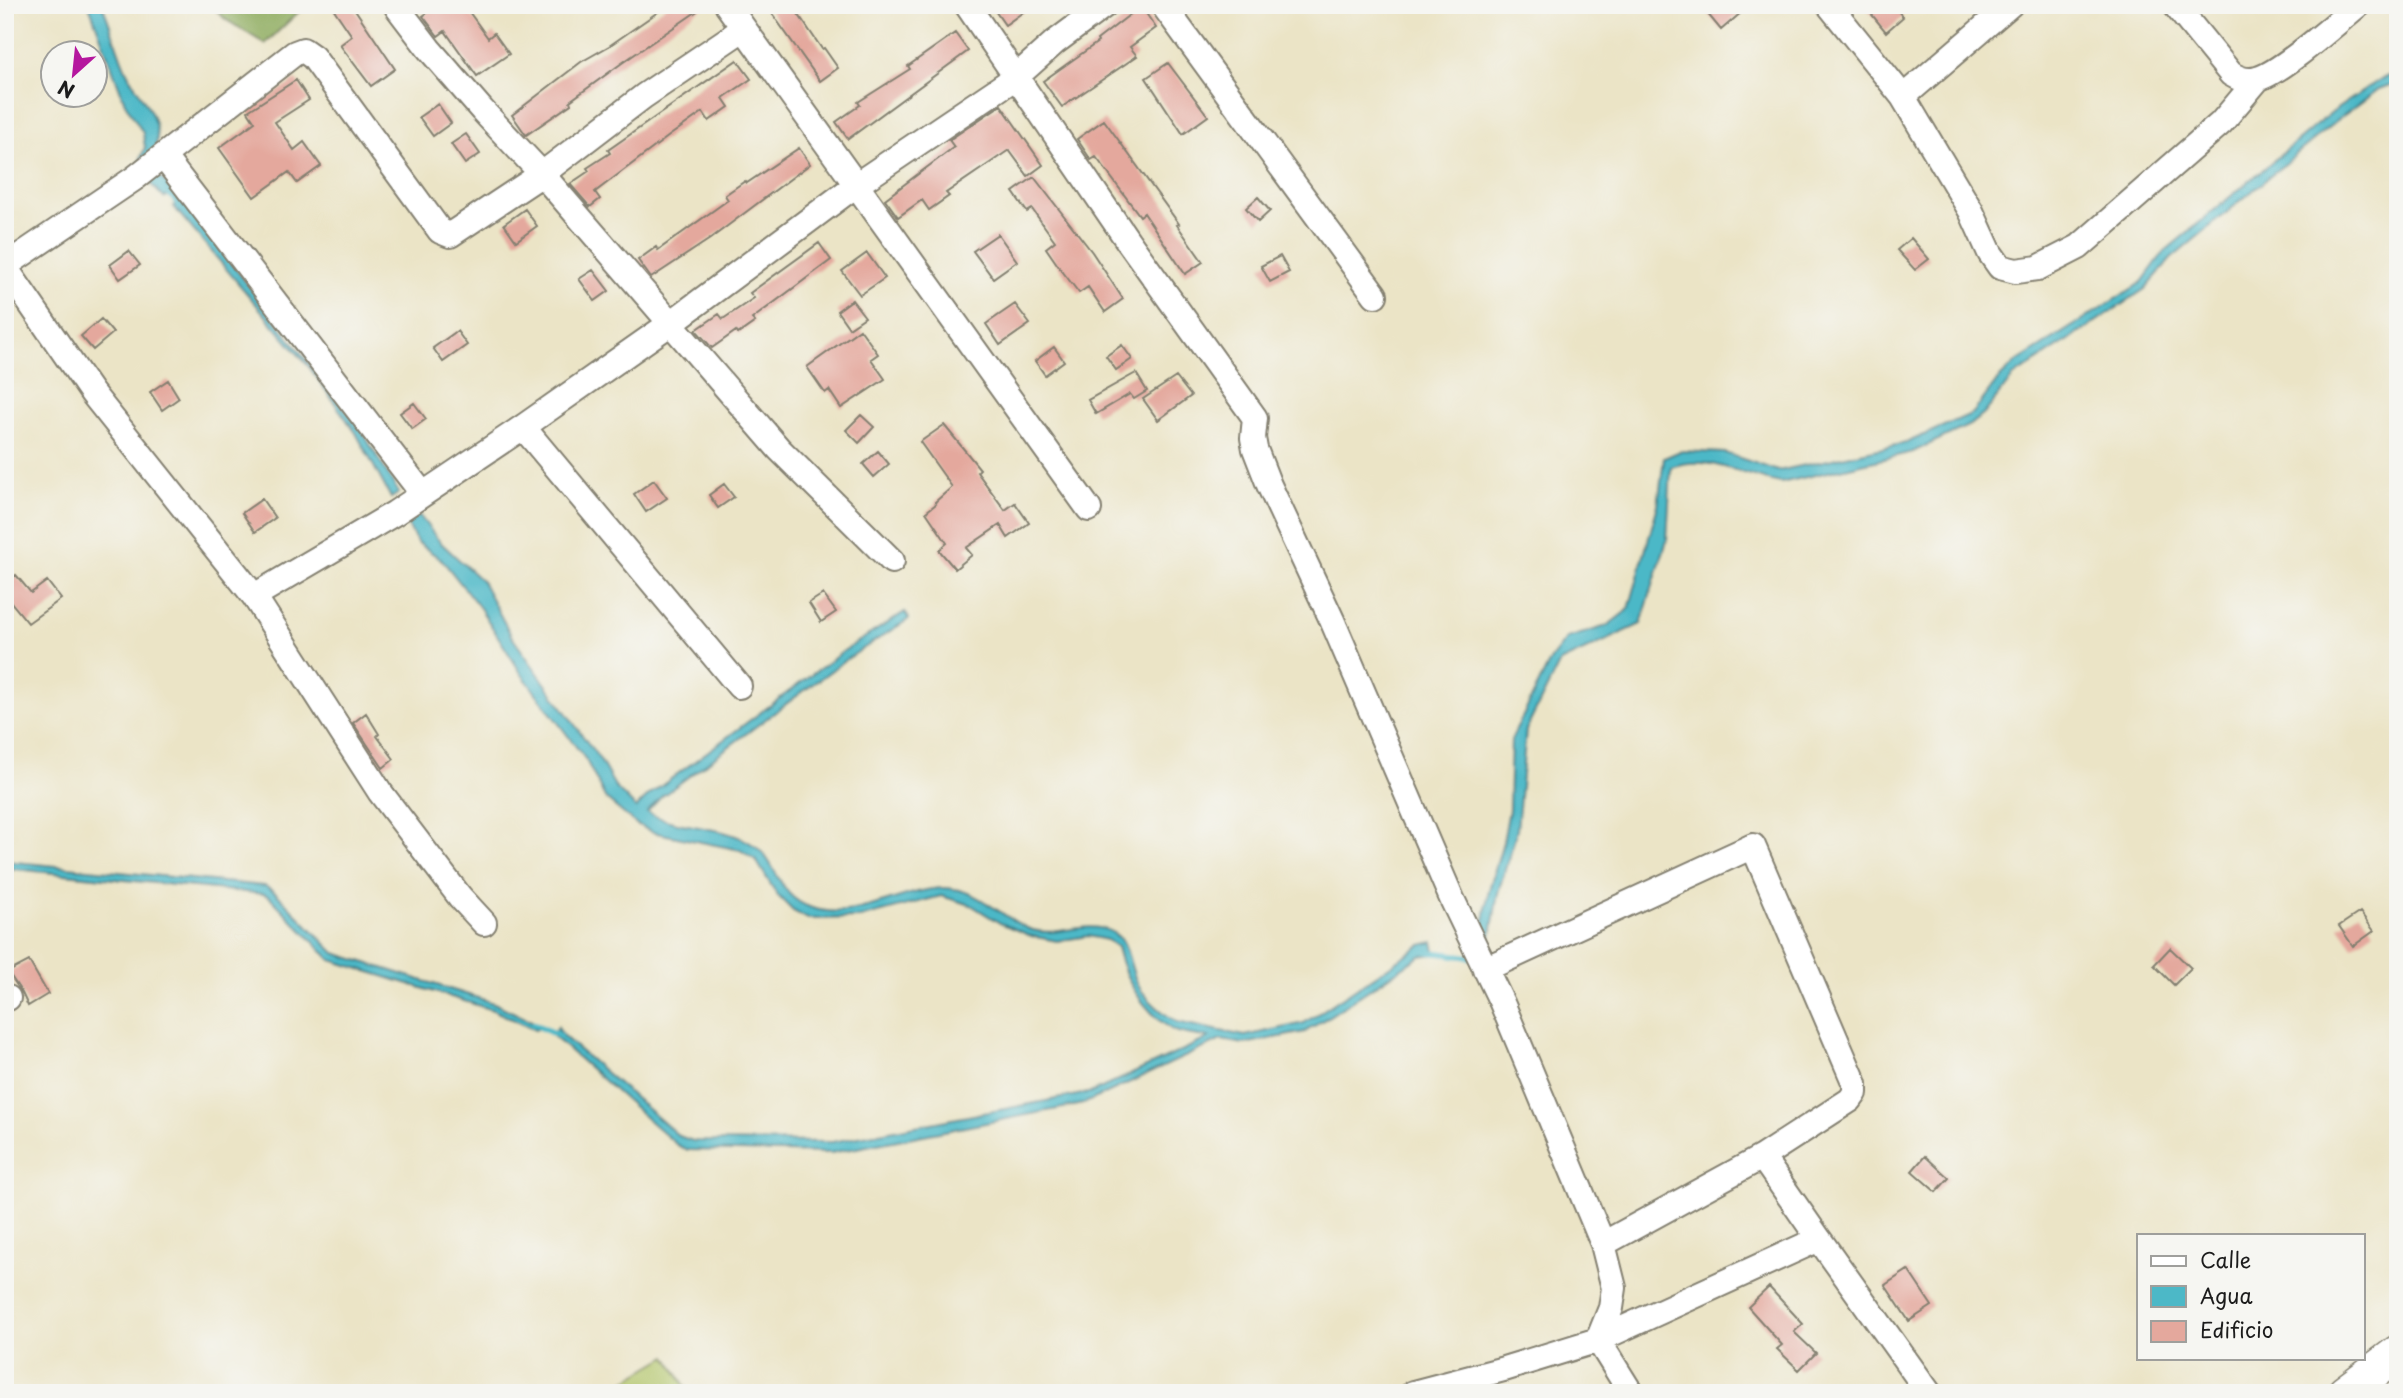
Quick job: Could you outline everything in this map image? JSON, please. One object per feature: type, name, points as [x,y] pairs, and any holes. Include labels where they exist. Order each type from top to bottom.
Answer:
[{"type":"main road","points":[[2344,1393],[2398,1353]]},
{"type":"street","points":[[727,5],[1089,509]]},
{"type":"street","points":[[967,5],[1128,241],[1255,418],[1255,449],[1269,485],[1332,620],[1604,1244],[1614,1288],[1611,1308],[1598,1340]]},
{"type":"street","points":[[254,596],[409,502],[523,427],[671,323],[856,185],[1016,77],[1054,43],[1105,5]]},
{"type":"street","points":[[1163,5],[1375,295]]},
{"type":"street","points":[[1829,5],[1903,97],[1971,211],[1990,253],[2000,267],[2016,271],[2038,268],[2079,247],[2221,122],[2258,79],[2288,61],[2358,5]]},
{"type":"street","points":[[1903,97],[2010,5]]},
{"type":"street","points":[[2175,5],[2231,74],[2241,80],[2258,79]]},
{"type":"street","points":[[397,7],[429,49],[542,174],[779,449],[892,561]]},
{"type":"street","points":[[484,923],[460,897],[380,792],[254,596],[92,393],[5,266],[150,166],[285,60],[303,50],[313,57],[440,232],[450,235],[460,231],[542,174],[644,96],[743,29]]},
{"type":"street","points":[[150,166],[409,502]]},
{"type":"street","points":[[523,427],[739,686]]},
{"type":"street","points":[[1482,962],[1753,846],[1856,1084],[1855,1093],[1850,1100],[1762,1157],[1604,1244]]},
{"type":"street","points":[[1762,1157],[1929,1393]]},
{"type":"street","points":[[1413,1393],[1598,1340],[1819,1239]]},
{"type":"street","points":[[1598,1340],[1631,1393]]},
{"type":"green space","points":[[211,5],[306,5],[265,44],[225,19]]},
{"type":"green space","points":[[667,1356],[689,1393],[605,1393]]},
{"type":"water","points":[[89,5],[102,5],[127,72],[154,120],[157,137],[153,170],[174,191],[164,198],[148,181],[139,163],[145,147],[143,133],[125,103],[108,57],[108,38],[101,38]]},
{"type":"water","points":[[2398,72],[2398,82],[2379,89],[2336,121],[2171,259],[2145,289],[2013,377],[1984,414],[1972,424],[1913,452],[1781,483],[1713,464],[1685,463],[1671,467],[1667,540],[1641,624],[1560,662],[1526,730],[1517,830],[1498,893],[1487,958],[1479,951],[1489,890],[1509,810],[1511,740],[1551,659],[1567,638],[1607,626],[1629,609],[1658,505],[1664,458],[1680,451],[1725,453],[1778,471],[1906,443],[1973,413],[1997,381],[2015,363],[2142,282],[2164,252],[2332,112],[2381,79]]},
{"type":"water","points":[[181,199],[362,431],[399,493],[391,498],[356,433],[309,367],[173,206]]},
{"type":"water","points":[[419,515],[440,542],[482,581],[512,637],[600,760],[616,788],[636,808],[649,795],[845,650],[905,612],[909,619],[844,661],[661,797],[647,812],[673,822],[727,833],[752,844],[768,859],[784,887],[800,903],[828,911],[845,911],[926,890],[954,889],[976,897],[1017,923],[1037,931],[1100,928],[1110,931],[1122,942],[1141,990],[1167,1015],[1177,1022],[1245,1036],[1304,1023],[1421,945],[1433,942],[1436,954],[1420,956],[1305,1032],[1244,1044],[1221,1040],[1083,1104],[831,1153],[687,1150],[677,1145],[552,1035],[558,1027],[562,1035],[679,1136],[693,1141],[832,1142],[1093,1092],[1209,1038],[1175,1031],[1160,1021],[1136,993],[1117,947],[1107,940],[1088,936],[1057,941],[1031,936],[1000,923],[971,905],[941,896],[860,918],[808,919],[793,911],[777,895],[756,860],[740,850],[652,832],[636,824],[606,799],[586,760],[521,673],[480,608],[442,560],[417,542],[407,524]]},
{"type":"water","points":[[5,861],[265,886],[276,893],[335,953],[494,1003],[542,1026],[535,1030],[493,1010],[331,960],[264,894],[5,868]]},
{"type":"building","points":[[331,5],[352,5],[395,69],[371,86],[340,45],[352,36]]},
{"type":"building","points":[[438,5],[464,5],[488,38],[494,33],[509,54],[477,76],[445,31],[438,36],[423,16]]},
{"type":"building","points":[[668,5],[706,5],[622,63],[570,101],[571,104],[526,135],[512,115],[581,62]]},
{"type":"building","points":[[766,5],[792,5],[838,68],[820,81]]},
{"type":"building","points":[[991,5],[1033,5],[1005,25]]},
{"type":"building","points":[[1716,5],[1750,5],[1721,30],[1707,13]]},
{"type":"building","points":[[1864,5],[1893,5],[1903,17],[1886,32]]},
{"type":"building","points":[[1141,6],[1156,28],[1130,47],[1137,56],[1062,107],[1043,81],[1098,42],[1097,40]]},
{"type":"building","points":[[955,33],[968,51],[848,139],[836,122],[860,105],[858,102],[910,69],[908,66]]},
{"type":"building","points":[[737,60],[751,79],[723,98],[729,107],[709,121],[703,112],[669,136],[595,192],[600,199],[590,207],[570,184],[589,171],[587,168],[610,153],[608,150]]},
{"type":"building","points":[[1168,63],[1208,116],[1183,134],[1146,78]]},
{"type":"building","points":[[296,80],[309,100],[275,122],[294,150],[304,142],[321,166],[297,183],[289,172],[254,197],[219,148],[255,122],[248,111]]},
{"type":"building","points":[[438,104],[451,123],[433,136],[419,117]]},
{"type":"building","points":[[1001,105],[1043,165],[1028,176],[1009,150],[946,193],[949,196],[929,210],[922,200],[898,217],[885,199],[954,147],[949,140]]},
{"type":"building","points":[[1104,120],[1203,262],[1185,274],[1144,213],[1140,216],[1096,157],[1091,160],[1077,139]]},
{"type":"building","points":[[466,134],[480,154],[465,164],[451,144]]},
{"type":"building","points":[[799,148],[810,164],[710,239],[651,278],[638,260],[656,247],[658,250],[728,200],[725,195],[745,181],[747,183]]},
{"type":"building","points":[[1034,177],[1092,252],[1123,299],[1105,312],[1088,287],[1079,293],[1059,267],[1046,248],[1055,241],[1032,209],[1027,212],[1013,192]]},
{"type":"building","points":[[1258,197],[1270,211],[1258,222],[1246,208]]},
{"type":"building","points":[[525,209],[537,226],[516,241],[504,224]]},
{"type":"building","points":[[998,234],[1017,261],[993,278],[973,251]]},
{"type":"building","points":[[1911,238],[1929,259],[1915,270],[1897,250]]},
{"type":"building","points":[[819,243],[831,260],[752,319],[755,322],[738,334],[736,331],[712,348],[696,330],[719,314],[723,319],[754,298],[750,293]]},
{"type":"building","points":[[129,251],[140,265],[120,279],[110,265]]},
{"type":"building","points":[[867,253],[885,278],[860,295],[842,271]]},
{"type":"building","points":[[1280,256],[1289,272],[1270,282],[1261,266]]},
{"type":"building","points":[[593,270],[609,291],[595,301],[579,279]]},
{"type":"building","points":[[852,300],[865,317],[849,328],[837,311]]},
{"type":"building","points":[[1015,304],[1030,324],[1000,345],[986,324]]},
{"type":"building","points":[[101,319],[113,333],[93,350],[81,336]]},
{"type":"building","points":[[860,329],[878,354],[871,359],[885,379],[841,408],[829,390],[825,393],[807,367]]},
{"type":"building","points":[[457,331],[467,345],[443,362],[433,348]]},
{"type":"building","points":[[1122,345],[1132,359],[1116,370],[1106,356]]},
{"type":"building","points":[[1054,347],[1064,361],[1045,375],[1035,361]]},
{"type":"building","points":[[1136,373],[1147,391],[1134,399],[1130,394],[1096,414],[1088,400]]},
{"type":"building","points":[[1176,377],[1191,396],[1158,420],[1143,399]]},
{"type":"building","points":[[168,380],[179,398],[162,410],[150,392]]},
{"type":"building","points":[[414,403],[426,419],[412,429],[400,413]]},
{"type":"building","points":[[861,415],[874,427],[859,443],[846,430]]},
{"type":"building","points":[[944,425],[980,469],[977,472],[1005,510],[1015,503],[1029,523],[1008,538],[1000,525],[966,548],[972,555],[955,569],[939,550],[947,543],[926,512],[952,487],[920,442]]},
{"type":"building","points":[[878,451],[889,464],[874,477],[863,464]]},
{"type":"building","points":[[654,480],[667,498],[646,512],[634,494]]},
{"type":"building","points":[[724,484],[734,497],[718,508],[709,495]]},
{"type":"building","points":[[262,499],[275,518],[255,532],[242,513]]},
{"type":"building","points":[[16,575],[31,593],[47,581],[61,599],[28,623],[5,595],[5,584]]},
{"type":"building","points":[[823,594],[836,612],[821,622],[809,603]]},
{"type":"building","points":[[366,713],[379,734],[377,736],[394,759],[383,768],[353,723]]},
{"type":"building","points":[[2360,912],[2374,931],[2353,946],[2339,926]]},
{"type":"building","points":[[2170,948],[2191,968],[2174,985],[2154,965]]},
{"type":"building","points":[[29,961],[48,994],[28,1006],[8,972]]},
{"type":"building","points":[[1925,1156],[1949,1178],[1936,1192],[1912,1171]]},
{"type":"building","points":[[1908,1270],[1932,1306],[1909,1321],[1885,1285]]},
{"type":"building","points":[[1769,1287],[1803,1324],[1794,1332],[1816,1353],[1799,1370],[1777,1349],[1782,1345],[1748,1307]]},
{"type":"waterway","points":[[165,189],[181,207]]},
{"type":"waterway","points":[[1430,952],[1471,957]]},
{"type":"waterway","points":[[534,1024],[559,1036]]}]
